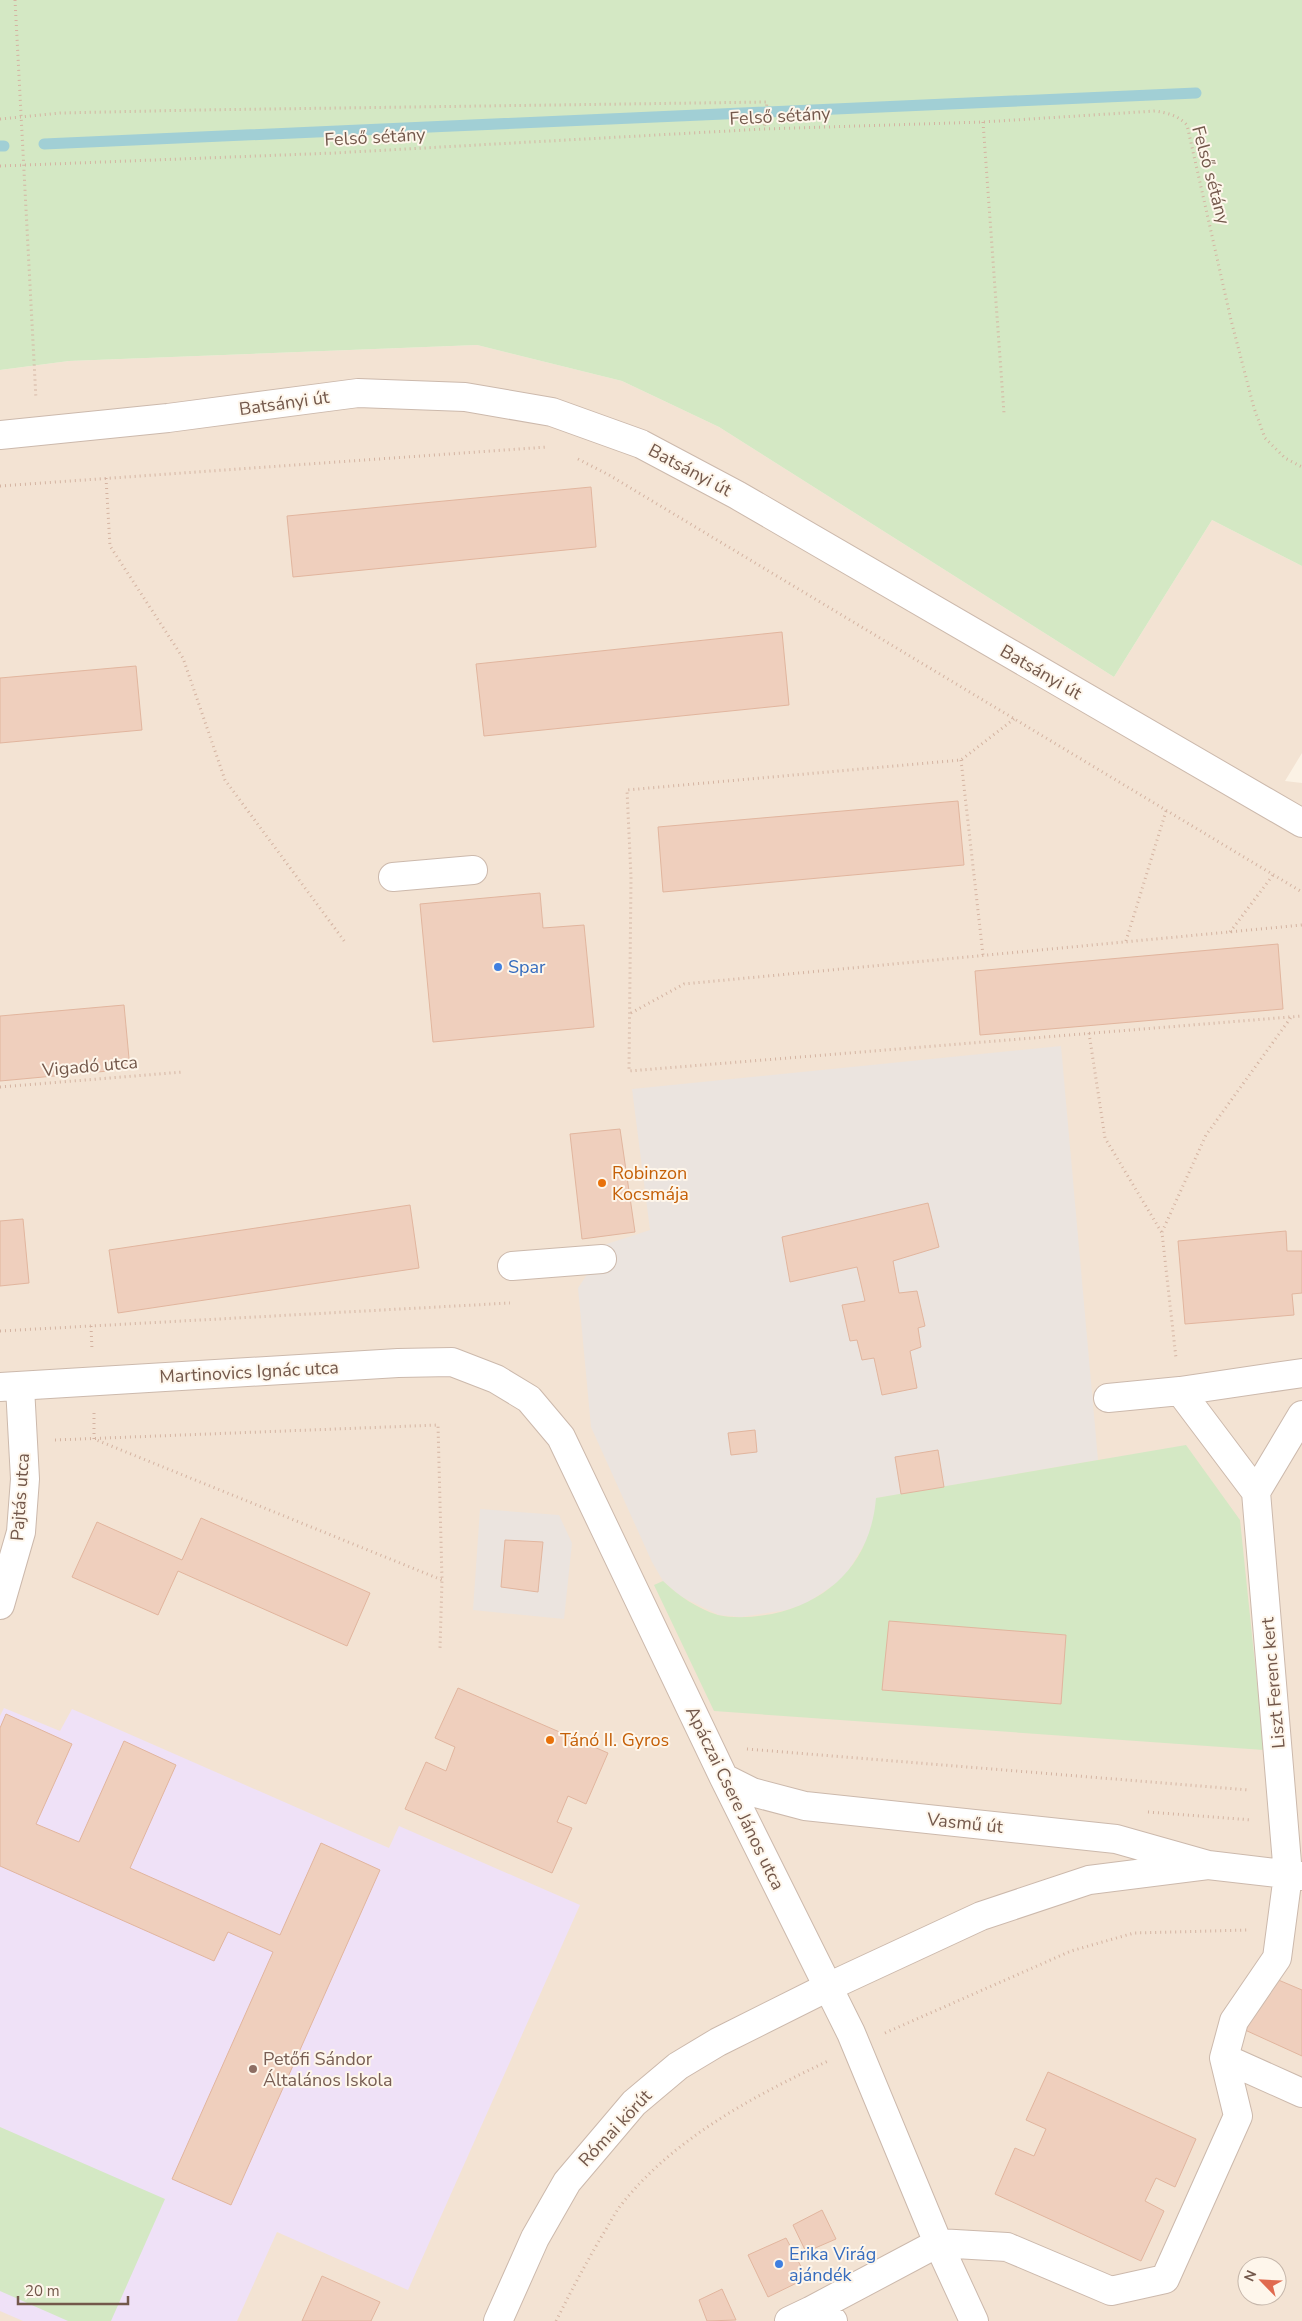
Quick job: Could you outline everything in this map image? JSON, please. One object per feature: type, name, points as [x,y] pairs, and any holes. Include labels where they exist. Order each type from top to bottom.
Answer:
[{"type":"street","name":"Batsányi út","points":[[0,435],[168,418],[358,393],[465,398],[552,412],[641,444],[737,495],[1302,823]]},
{"type":"street","points":[[393,876],[473,870]]},
{"type":"street","points":[[512,1266],[602,1259]]},
{"type":"street","name":"Martinovics Ignác utca","points":[[10,1387],[407,1363],[452,1362],[496,1379]]},
{"type":"street","points":[[1108,1398],[1180,1391],[1302,1373]]},
{"type":"street","name":"Apáczai Csere János utca","points":[[496,1379],[529,1399],[561,1437],[724,1778],[862,2059],[938,2243],[974,2321]]},
{"type":"street","name":"Pajtás utca","points":[[0,1606],[22,1532],[25,1479],[24,1441],[10,1387]]},
{"type":"street","points":[[1180,1391],[1256,1492],[1302,1415]]},
{"type":"street","name":"Liszt Ferenc kert","points":[[1224,2058],[1234,2021],[1277,1958],[1295,1875],[1282,1793],[1256,1492]]},
{"type":"street","name":"Vasmű út","points":[[724,1778],[752,1792],[805,1806],[1116,1839],[1208,1866],[1295,1875]]},
{"type":"street","name":"Vasmű út","points":[[828,1987],[981,1916],[1089,1880],[1208,1866]]},
{"type":"street","name":"Római körút","points":[[498,2321],[535,2238],[567,2182],[634,2103],[678,2066],[710,2046],[828,1987]]},
{"type":"street","points":[[1224,2058],[1302,2093]]},
{"type":"street","points":[[811,2318],[938,2243],[1006,2247],[1111,2290],[1165,2279],[1238,2116],[1224,2058]]},
{"type":"path","points":[[14,0],[38,431]]},
{"type":"path","points":[[0,119],[22,119],[60,113],[767,102],[764,129]]},
{"type":"path","name":"Felső sétány","points":[[0,166],[334,153],[764,129],[983,122],[1155,111],[1180,118],[1187,126],[1231,320],[1254,408],[1266,438],[1285,458],[1302,467]]},
{"type":"path","points":[[983,122],[1004,413]]},
{"type":"path","points":[[0,486],[554,447]]},
{"type":"path","points":[[570,455],[609,475],[1302,892]]},
{"type":"path","points":[[106,478],[110,546],[183,658],[225,780],[345,942]]},
{"type":"path","points":[[1014,719],[961,760],[627,790],[631,877],[629,1071],[1302,1016]]},
{"type":"path","points":[[961,760],[983,955]]},
{"type":"path","points":[[1126,942],[1166,811]]},
{"type":"path","points":[[1230,932],[1272,874]]},
{"type":"path","points":[[631,1014],[684,984],[1302,925]]},
{"type":"path","points":[[1162,1233],[1206,1135],[1292,1016]]},
{"type":"path","points":[[1089,1033],[1105,1138],[1162,1233],[1180,1391]]},
{"type":"path","name":"Vigadó utca","points":[[0,1087],[183,1072]]},
{"type":"path","points":[[0,1331],[510,1304]]},
{"type":"path","points":[[24,1441],[438,1425],[442,1580],[440,1648]]},
{"type":"path","points":[[94,1439],[442,1580]]},
{"type":"path","points":[[746,1749],[1282,1793]]},
{"type":"shaded area","points":[[477,345],[622,381],[719,427],[1114,677],[1212,520],[1302,566],[1302,753],[1285,781],[1302,783],[1302,2321],[0,2321],[0,370],[69,361]]},
{"type":"shaded area","points":[[1061,1046],[1098,1460],[877,1498],[875,1517],[867,1540],[844,1578],[807,1603],[787,1610],[741,1617],[719,1615],[680,1596],[663,1581],[652,1562],[591,1427],[578,1288],[588,1273],[585,1251],[650,1230],[632,1089]]},
{"type":"shaded area","points":[[480,1509],[559,1515],[572,1543],[564,1619],[473,1610]]},
{"type":"shaded area","name":"Petőfi Sándor Általános Iskola","points":[[4,1708],[60,1731],[72,1709],[389,1848],[399,1826],[580,1905],[408,2290],[277,2232],[237,2321],[23,2321],[0,2311],[0,1716]]},
{"type":"green space","points":[[0,0],[1302,0],[1302,566],[1212,520],[1114,677],[719,427],[622,381],[477,345],[69,361],[0,370]]},
{"type":"green space","points":[[1186,1445],[1240,1520],[1264,1750],[714,1711],[654,1585],[663,1581],[688,1601],[718,1615],[745,1617],[772,1614],[793,1608],[813,1599],[830,1588],[845,1574],[857,1559],[866,1540],[873,1520],[876,1498]]},
{"type":"green space","points":[[0,2127],[165,2199],[111,2321],[68,2321],[0,2291]]},
{"type":"building","points":[[591,487],[596,547],[293,577],[287,516]]},
{"type":"building","points":[[782,632],[789,705],[484,736],[476,664]]},
{"type":"building","points":[[136,666],[142,730],[0,743],[0,678]]},
{"type":"building","points":[[958,801],[964,865],[663,892],[658,827]]},
{"type":"building","points":[[540,893],[543,928],[584,925],[594,1027],[433,1042],[420,904]]},
{"type":"building","points":[[1278,944],[1283,1009],[980,1035],[975,971]]},
{"type":"building","points":[[124,1005],[130,1069],[0,1081],[0,1016]]},
{"type":"building","name":"Robinzon Kocsmája","points":[[620,1129],[635,1232],[582,1239],[570,1134]]},
{"type":"building","points":[[928,1203],[939,1247],[893,1261],[899,1293],[917,1291],[925,1326],[918,1328],[921,1347],[910,1351],[917,1388],[882,1395],[874,1358],[862,1360],[857,1340],[850,1341],[842,1305],[865,1301],[857,1267],[790,1282],[782,1237]]},
{"type":"building","points":[[410,1205],[419,1268],[118,1313],[109,1250]]},
{"type":"building","points":[[23,1219],[29,1283],[0,1286],[0,1221]]},
{"type":"building","points":[[1286,1231],[1287,1251],[1302,1251],[1302,1293],[1292,1294],[1294,1315],[1185,1324],[1178,1241]]},
{"type":"building","points":[[755,1430],[757,1452],[731,1455],[728,1433]]},
{"type":"building","points":[[938,1450],[944,1487],[901,1494],[895,1457]]},
{"type":"building","points":[[201,1518],[370,1593],[347,1646],[178,1571],[158,1615],[72,1577],[97,1522],[182,1560]]},
{"type":"building","points":[[505,1540],[543,1542],[538,1592],[501,1587]]},
{"type":"building","points":[[889,1621],[1066,1635],[1061,1704],[882,1690]]},
{"type":"building","points":[[458,1688],[608,1753],[586,1804],[568,1796],[557,1822],[572,1828],[552,1873],[405,1809],[426,1762],[446,1771],[455,1747],[435,1738]]},
{"type":"building","points":[[6,1714],[72,1744],[36,1824],[79,1842],[124,1741],[176,1765],[130,1868],[280,1935],[321,1843],[380,1870],[231,2205],[172,2179],[273,1952],[228,1932],[214,1961],[0,1866],[0,1728]]},
{"type":"building","points":[[1269,1976],[1302,1990],[1302,2056],[1245,2030]]},
{"type":"building","points":[[1048,2072],[1196,2139],[1175,2187],[1156,2178],[1145,2201],[1164,2211],[1141,2261],[995,2194],[1015,2148],[1034,2156],[1046,2129],[1026,2120]]},
{"type":"building","points":[[822,2210],[836,2239],[806,2252],[793,2225]]},
{"type":"building","points":[[786,2238],[807,2278],[768,2297],[748,2255]]},
{"type":"building","points":[[322,2276],[380,2302],[371,2321],[302,2321]]},
{"type":"building","points":[[722,2289],[736,2320],[707,2321],[699,2300]]},
{"type":"waterway","points":[[44,144],[1196,93]]},
{"type":"place","name":"Spar","points":[[498,967]]},
{"type":"place","name":"Robinzon Kocsmája","points":[[602,1183]]},
{"type":"place","name":"Tánó II. Gyros","points":[[550,1740]]},
{"type":"place","name":"Petőfi Sándor Általános Iskola","points":[[253,2069]]},
{"type":"place","name":"Erika Virág ajándék","points":[[779,2264]]}]
